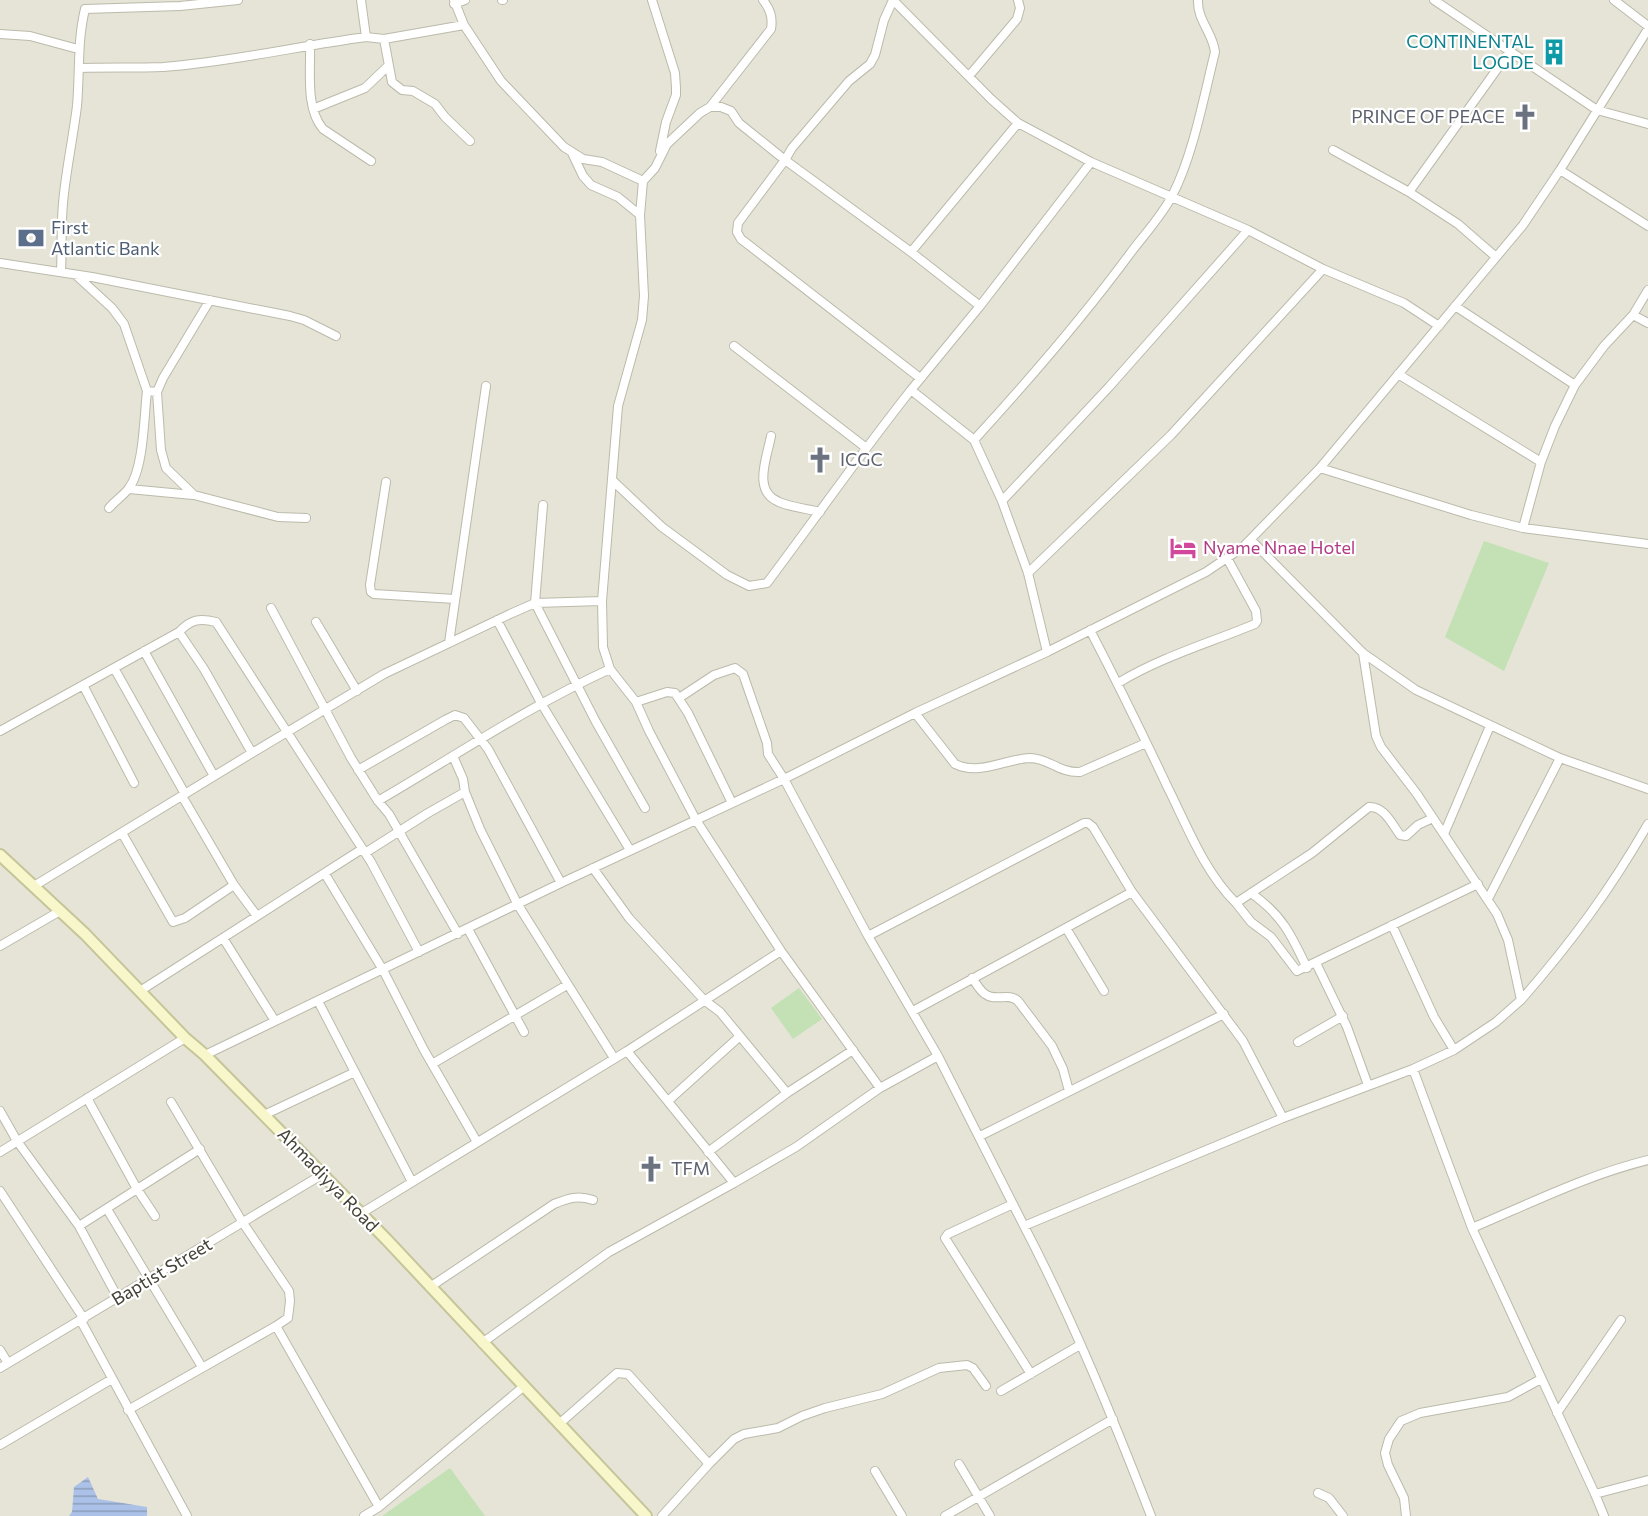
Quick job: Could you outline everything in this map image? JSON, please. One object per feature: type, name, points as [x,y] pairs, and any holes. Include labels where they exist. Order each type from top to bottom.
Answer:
[{"type":"street","points":[[61,272],[63,202],[80,68],[78,50],[86,0]]},
{"type":"street","points":[[85,9],[180,6],[238,0]]},
{"type":"street","points":[[361,0],[366,37]]},
{"type":"street","points":[[465,0],[454,2],[464,25],[501,81],[573,155],[583,176],[591,185],[618,197],[640,215]]},
{"type":"street","points":[[652,0],[675,73],[676,88],[658,161]]},
{"type":"street","points":[[710,107],[771,29],[773,20],[763,0]]},
{"type":"street","points":[[920,378],[741,239],[737,232],[738,223],[792,148],[849,81],[870,64],[893,0],[1018,123],[1091,162],[1248,230],[1323,269],[1404,303],[1439,326]]},
{"type":"street","points":[[969,76],[1017,19],[1020,8],[1018,0]]},
{"type":"street","points":[[974,440],[1028,381],[1109,282],[1171,198],[1193,135],[1215,52],[1214,41],[1197,9],[1198,0]]},
{"type":"street","points":[[1434,0],[1597,110],[1648,124]]},
{"type":"street","points":[[205,1055],[630,850],[784,779],[915,713],[1047,652],[1169,592],[1227,558],[1251,540],[1320,468],[1523,225],[1648,28],[1614,0]]},
{"type":"street","points":[[80,68],[173,66],[257,55],[310,44],[366,37],[384,39],[464,25]]},
{"type":"street","points":[[0,34],[30,36],[78,50]]},
{"type":"street","points":[[384,39],[393,82],[402,90],[413,91],[435,104],[470,141]]},
{"type":"street","points":[[310,44],[313,109],[318,123],[323,129],[371,161]]},
{"type":"street","points":[[1408,192],[1510,51]]},
{"type":"street","points":[[313,109],[365,88],[388,66]]},
{"type":"street","points":[[880,1088],[781,951],[696,820],[636,702],[610,669],[603,647],[602,601],[618,406],[642,320],[644,296],[640,215],[643,181],[655,168],[667,144],[700,112],[710,107],[721,106],[731,111],[739,123],[785,160],[911,252],[980,306]]},
{"type":"street","points":[[911,252],[1018,123]]},
{"type":"street","points":[[1333,150],[1408,192],[1458,224],[1496,257]]},
{"type":"street","points":[[573,155],[602,162],[643,181]]},
{"type":"street","points":[[613,481],[662,527],[727,575],[749,586],[767,583],[820,513],[865,447],[980,306],[1091,162]]},
{"type":"street","points":[[1560,170],[1648,226]]},
{"type":"street","points":[[1002,501],[1109,387],[1248,230]]},
{"type":"street","points":[[0,263],[75,274],[304,320],[336,336]]},
{"type":"street","points":[[1028,573],[1171,435],[1323,269]]},
{"type":"street","points":[[75,274],[112,308],[124,324],[147,391],[140,459],[135,478],[129,489],[109,508]]},
{"type":"street","points":[[1522,528],[1541,462],[1575,385],[1604,346],[1633,315],[1648,290]]},
{"type":"street","points":[[194,495],[166,468],[161,450],[157,392],[210,300]]},
{"type":"street","points":[[1455,306],[1575,385]]},
{"type":"street","points":[[1633,315],[1648,323]]},
{"type":"street","points":[[734,346],[865,447]]},
{"type":"street","points":[[1398,374],[1541,462]]},
{"type":"street","points":[[448,643],[486,386]]},
{"type":"street","points":[[911,390],[974,440],[1002,501],[1028,573],[1047,652]]},
{"type":"street","points":[[147,391],[157,392]]},
{"type":"street","points":[[771,436],[762,484],[766,494],[779,502],[820,513]]},
{"type":"street","points":[[1320,468],[1471,515],[1522,528],[1648,544]]},
{"type":"street","points":[[386,482],[370,585],[371,591],[374,594],[455,599]]},
{"type":"street","points":[[129,489],[194,495],[278,517],[306,518]]},
{"type":"street","points":[[543,505],[535,603],[596,722],[645,808]]},
{"type":"street","points":[[1251,540],[1363,653],[1416,690],[1560,758],[1648,789]]},
{"type":"street","points":[[1118,683],[1170,656],[1211,642],[1257,621],[1256,611],[1227,558]]},
{"type":"street","points":[[34,886],[384,674],[535,603],[602,601]]},
{"type":"street","points":[[271,608],[358,770],[389,814],[458,933]]},
{"type":"street","points":[[0,731],[179,632],[188,623],[194,620],[216,622],[385,885],[419,952]]},
{"type":"street","points":[[497,620],[541,704],[630,850]]},
{"type":"street","points":[[316,622],[357,691]]},
{"type":"street","points":[[1090,630],[1202,857],[1220,886],[1251,922],[1271,937],[1297,971],[1478,884]]},
{"type":"street","points":[[179,632],[204,669],[252,753]]},
{"type":"street","points":[[144,651],[214,777]]},
{"type":"street","points":[[1363,653],[1376,736],[1389,759],[1418,794],[1488,899],[1504,928],[1521,1000]]},
{"type":"street","points":[[114,668],[234,885],[257,916]]},
{"type":"street","points":[[679,699],[714,675],[735,668],[743,674],[767,743],[768,754],[784,779],[868,936],[939,1056],[1048,1272],[1113,1419],[1151,1516]]},
{"type":"street","points":[[378,801],[480,738],[610,669]]},
{"type":"street","points":[[83,685],[134,783]]},
{"type":"street","points":[[636,702],[667,692],[675,693],[688,713],[732,803]]},
{"type":"street","points":[[915,713],[955,764],[964,768],[976,769],[1032,758],[1068,772],[1080,772],[1146,743]]},
{"type":"street","points":[[358,770],[455,715],[464,718],[480,738],[561,883]]},
{"type":"street","points":[[1444,834],[1490,726]]},
{"type":"street","points":[[453,756],[463,779],[465,792],[475,819],[518,905],[614,1058]]},
{"type":"street","points":[[1488,899],[1560,758]]},
{"type":"street","points":[[140,991],[325,874],[465,792]]},
{"type":"street","points":[[1236,903],[1312,853],[1369,807],[1378,807],[1382,810],[1402,836],[1406,836],[1424,821],[1433,818]]},
{"type":"street","points":[[868,936],[1083,823],[1088,823],[1093,827],[1132,892],[1224,1014],[1247,1049],[1283,1118]]},
{"type":"street","points":[[1024,1226],[1283,1118],[1413,1069],[1454,1050],[1496,1022],[1521,1000],[1564,950],[1603,898],[1648,824]]},
{"type":"street","points":[[122,833],[174,922],[185,918],[234,885]]},
{"type":"street","name":"Ahmadiyya Road","points":[[0,855],[60,911],[323,1174],[646,1516]]},
{"type":"street","points":[[593,868],[628,918],[704,1000],[720,1012],[787,1093]]},
{"type":"street","points":[[325,874],[383,970],[432,1064],[477,1142]]},
{"type":"street","points":[[913,1011],[1132,892]]},
{"type":"street","points":[[1251,893],[1267,904],[1287,927],[1307,968]]},
{"type":"street","points":[[0,946],[60,911]]},
{"type":"street","points":[[1392,925],[1430,1008],[1454,1050]]},
{"type":"street","points":[[1066,928],[1104,992]]},
{"type":"street","points":[[468,929],[524,1032]]},
{"type":"street","points":[[224,938],[275,1022]]},
{"type":"street","points":[[360,1214],[627,1051],[781,951]]},
{"type":"street","points":[[1316,963],[1342,1016],[1368,1085]]},
{"type":"street","points":[[972,978],[985,994],[998,998],[1011,997],[1018,1001],[1052,1046],[1069,1091]]},
{"type":"street","points":[[432,1064],[567,985]]},
{"type":"street","points":[[318,1001],[412,1182]]},
{"type":"street","points":[[980,1136],[1224,1014]]},
{"type":"street","points":[[1298,1042],[1342,1016]]},
{"type":"street","points":[[668,1101],[739,1037]]},
{"type":"street","points":[[0,1152],[185,1038]]},
{"type":"street","points":[[708,1152],[787,1093],[853,1050]]},
{"type":"street","points":[[627,1051],[734,1183]]},
{"type":"street","points":[[482,1343],[609,1251],[796,1147],[880,1088],[939,1056]]},
{"type":"street","points":[[1413,1069],[1472,1228],[1604,1516]]},
{"type":"street","points":[[264,1115],[355,1072]]},
{"type":"street","points":[[87,1098],[137,1189],[155,1216]]},
{"type":"street","points":[[128,1410],[288,1318],[289,1291],[243,1223],[171,1102]]},
{"type":"street","points":[[0,1112],[16,1141],[79,1226],[118,1298]]},
{"type":"street","points":[[79,1226],[200,1149]]},
{"type":"street","points":[[1472,1228],[1564,1189],[1648,1160]]},
{"type":"street","name":"Baptist Street","points":[[0,1368],[323,1174]]},
{"type":"street","points":[[0,1191],[82,1320],[128,1410],[188,1516]]},
{"type":"street","points":[[430,1287],[554,1204],[571,1197],[581,1196],[593,1200]]},
{"type":"street","points":[[1013,1204],[948,1234],[945,1238],[1031,1374]]},
{"type":"street","points":[[107,1209],[202,1367]]},
{"type":"street","points":[[1557,1413],[1621,1320]]},
{"type":"street","points":[[276,1326],[379,1507]]},
{"type":"street","points":[[1001,1391],[1080,1346]]},
{"type":"street","points":[[0,1350],[8,1363]]},
{"type":"street","points":[[662,1516],[734,1439],[744,1434],[778,1428],[825,1408],[882,1394],[939,1368],[967,1365],[974,1368],[986,1386]]},
{"type":"street","points":[[559,1425],[617,1373],[628,1374],[709,1464]]},
{"type":"street","points":[[0,1445],[112,1379]]},
{"type":"street","points":[[1406,1516],[1404,1498],[1388,1465],[1385,1453],[1389,1439],[1401,1421],[1420,1413],[1508,1397],[1541,1380]]},
{"type":"street","points":[[364,1516],[379,1507],[523,1387]]},
{"type":"street","points":[[945,1516],[1113,1419]]},
{"type":"street","points":[[959,1464],[990,1516]]},
{"type":"street","points":[[875,1471],[903,1516]]},
{"type":"street","points":[[1595,1494],[1648,1480]]},
{"type":"street","points":[[1318,1494],[1329,1498],[1343,1516]]},
{"type":"shaded area","points":[[0,0],[1648,0],[1648,1516],[0,1516]]},
{"type":"green space","points":[[1484,541],[1549,563],[1504,671],[1445,637]]},
{"type":"green space","points":[[799,988],[822,1019],[793,1039],[771,1008]]},
{"type":"green space","points":[[450,1468],[485,1516],[382,1516]]},
{"type":"water","points":[[88,1477],[98,1499],[147,1507],[147,1516],[69,1516],[72,1512],[74,1487]]},
{"type":"place","name":"CONTINENTAL LOGDE","points":[[1554,52]]},
{"type":"place","name":"PRINCE OF PEACE","points":[[1525,117]]},
{"type":"place","name":"First Atlantic Bank","points":[[31,238]]},
{"type":"place","name":"ICGC","points":[[820,460]]},
{"type":"place","name":"Nyame Nnae Hotel","points":[[1183,548]]},
{"type":"place","name":"TFM","points":[[651,1169]]}]
